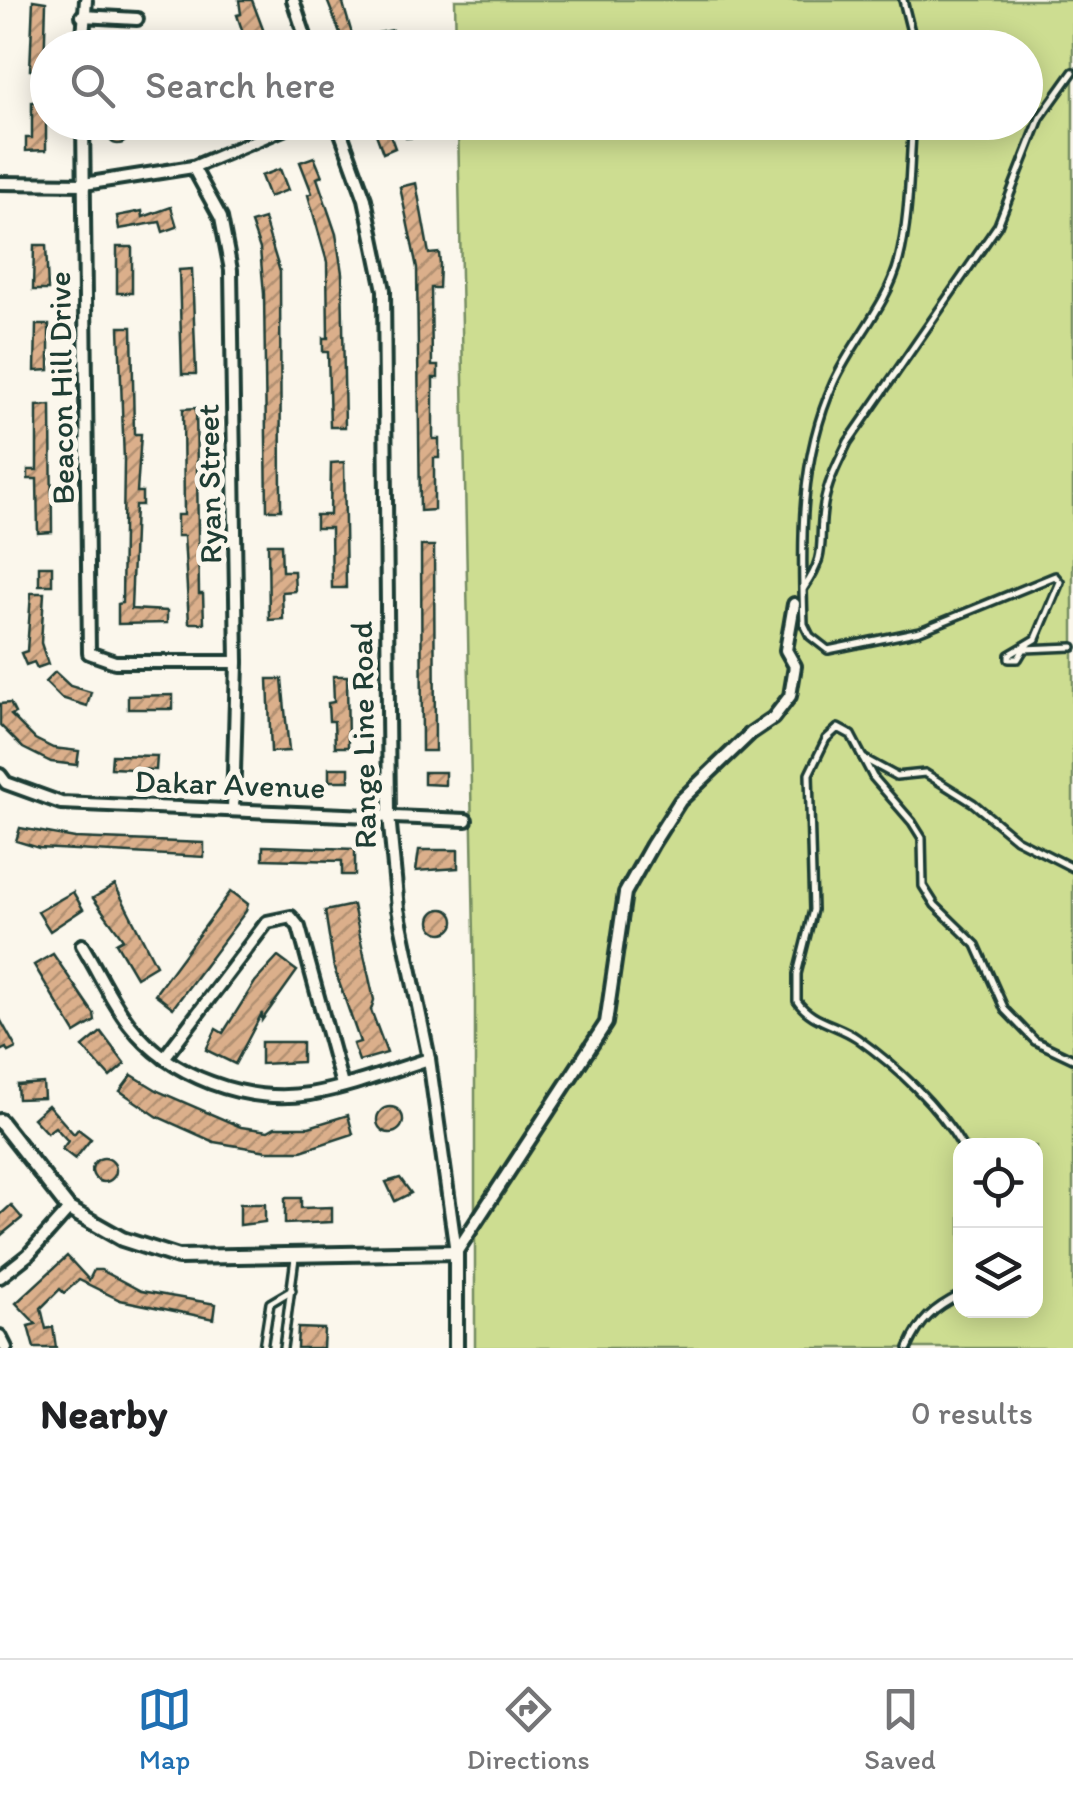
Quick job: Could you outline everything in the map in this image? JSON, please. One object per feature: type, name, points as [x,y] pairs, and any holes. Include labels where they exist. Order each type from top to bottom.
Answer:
[{"type":"street","points":[[82,30],[86,0]]},
{"type":"street","points":[[293,0],[303,30]]},
{"type":"street","points":[[82,16],[137,19]]},
{"type":"street","name":"Beacon Hill Drive","points":[[83,140],[89,653],[115,662],[237,662]]},
{"type":"street","points":[[0,183],[84,184],[192,167],[257,140]]},
{"type":"street","name":"Range Line Road","points":[[344,140],[365,199],[384,290],[389,815],[398,909],[430,1060],[456,1252],[456,1348]]},
{"type":"street","name":"Ryan Street","points":[[192,167],[221,218],[231,270],[237,662],[233,809]]},
{"type":"street","points":[[0,1121],[69,1209],[122,1239],[178,1257],[456,1252],[606,1022],[624,893],[652,845],[680,801],[751,732],[773,718],[790,696],[795,666],[786,650],[794,604]]},
{"type":"street","name":"Dakar Avenue","points":[[0,774],[6,784],[60,803],[466,820]]},
{"type":"street","points":[[164,1058],[268,922],[290,918],[298,927],[342,1084]]},
{"type":"street","points":[[82,945],[130,1026],[164,1058],[208,1082],[244,1093],[310,1094],[430,1060]]},
{"type":"street","points":[[0,1278],[28,1256],[69,1209]]},
{"type":"street","points":[[0,1336],[6,1348]]},
{"type":"lane","points":[[903,0],[910,30]]},
{"type":"lane","points":[[1043,114],[1073,72]]},
{"type":"lane","points":[[911,140],[900,257],[890,287],[835,379],[812,452],[799,543],[804,624],[810,636],[828,650],[920,631],[1055,576],[1060,582],[1036,639],[1008,655],[1009,659],[1018,659],[1024,649],[1073,647]]},
{"type":"lane","points":[[802,591],[821,563],[830,479],[848,442],[998,225],[1031,140]]},
{"type":"lane","points":[[956,1138],[937,1111],[862,1041],[812,1016],[797,1001],[796,974],[813,910],[809,774],[826,739],[838,728],[851,736],[856,752],[922,838],[924,886],[936,905],[976,945],[1005,1010],[1035,1042],[1073,1059]]},
{"type":"lane","points":[[856,752],[887,773],[925,774],[973,803],[1016,838],[1073,868]]},
{"type":"lane","points":[[283,1348],[296,1255]]},
{"type":"lane","points":[[263,1348],[270,1303],[292,1290]]},
{"type":"lane","points":[[908,1348],[922,1321],[953,1299]]},
{"type":"green space","points":[[455,0],[1073,0],[1073,1348],[475,1348],[475,988],[458,140],[1043,140],[1043,30],[456,30]]},
{"type":"building","points":[[33,0],[46,2],[45,30],[32,30]]},
{"type":"building","points":[[239,0],[252,0],[263,30],[242,30],[237,15],[241,14]]},
{"type":"building","points":[[327,0],[342,0],[351,30],[339,30]]},
{"type":"building","points":[[26,138],[46,140],[46,150],[26,151]]},
{"type":"building","points":[[378,140],[392,140],[395,148],[383,153]]},
{"type":"building","points":[[314,157],[336,234],[342,273],[345,427],[330,427],[328,352],[323,352],[323,338],[328,338],[327,262],[308,195],[312,193],[300,162]]},
{"type":"building","points":[[280,169],[288,190],[269,197],[261,176]]},
{"type":"building","points":[[416,183],[429,254],[439,253],[440,265],[439,288],[431,288],[432,366],[438,366],[438,378],[433,378],[433,439],[439,439],[439,458],[434,458],[434,510],[420,511],[417,268],[400,187]]},
{"type":"building","points":[[171,207],[177,227],[163,232],[160,222],[119,229],[117,216],[142,211],[143,217]]},
{"type":"building","points":[[264,219],[280,272],[281,510],[267,510],[264,294],[260,249],[251,223]]},
{"type":"building","points":[[34,245],[46,245],[48,290],[33,290]]},
{"type":"building","points":[[117,247],[132,247],[132,293],[117,293]]},
{"type":"building","points":[[192,269],[196,374],[182,374],[179,270]]},
{"type":"building","points":[[36,325],[49,325],[49,370],[35,371]]},
{"type":"building","points":[[119,327],[132,327],[134,434],[141,434],[137,492],[142,492],[142,505],[135,505],[131,609],[167,611],[167,623],[118,624],[118,604],[122,603],[124,461]]},
{"type":"building","points":[[51,405],[52,532],[38,533],[37,479],[28,479],[28,470],[37,470],[37,406]]},
{"type":"building","points":[[196,408],[199,594],[203,594],[204,623],[189,623],[184,536],[177,536],[177,515],[184,515],[183,409]]},
{"type":"building","points":[[344,462],[346,588],[332,588],[331,528],[316,528],[316,515],[330,515],[331,463]]},
{"type":"building","points":[[268,544],[281,544],[282,571],[294,571],[295,591],[282,592],[283,619],[269,620]]},
{"type":"building","points":[[421,546],[434,546],[435,751],[422,751]]},
{"type":"building","points":[[39,566],[52,566],[52,585],[39,585]]},
{"type":"building","points":[[31,593],[44,593],[41,643],[48,664],[37,668],[34,662],[26,665],[21,653],[27,651]]},
{"type":"building","points":[[55,672],[70,686],[91,692],[87,706],[61,698],[45,682]]},
{"type":"building","points":[[333,676],[347,676],[348,747],[335,747],[334,721],[329,721],[328,703],[334,702]]},
{"type":"building","points":[[268,679],[282,679],[289,751],[271,752]]},
{"type":"building","points":[[173,695],[173,709],[128,709],[128,696]]},
{"type":"building","points":[[10,703],[15,713],[11,715],[35,739],[53,748],[79,751],[77,765],[51,762],[23,748],[0,725],[0,704]]},
{"type":"building","points":[[112,755],[157,756],[156,770],[111,768]]},
{"type":"building","points":[[329,768],[349,768],[349,781],[329,781]]},
{"type":"building","points":[[424,772],[445,772],[445,785],[424,784]]},
{"type":"building","points":[[20,828],[75,838],[204,843],[204,857],[39,848],[16,841]]},
{"type":"building","points":[[263,846],[355,849],[355,875],[342,875],[342,861],[263,859]]},
{"type":"building","points":[[419,850],[458,850],[458,868],[416,871]]},
{"type":"building","points":[[115,885],[156,965],[136,977],[116,943],[123,939],[93,898]]},
{"type":"building","points":[[231,891],[248,904],[246,911],[173,1008],[155,994]]},
{"type":"building","points":[[73,892],[83,909],[50,931],[38,912]]},
{"type":"building","points":[[353,905],[374,1000],[371,1010],[387,1053],[359,1061],[353,1044],[360,1042],[334,968],[325,911]]},
{"type":"building","points":[[442,909],[454,921],[442,933],[430,921]]},
{"type":"building","points":[[53,954],[94,1014],[95,1021],[75,1033],[34,965]]},
{"type":"building","points":[[278,957],[297,971],[262,1020],[262,1013],[235,1064],[206,1050],[216,1029],[223,1033],[255,982]]},
{"type":"building","points":[[0,1019],[16,1048],[8,1052],[6,1048],[0,1051]]},
{"type":"building","points":[[101,1032],[125,1064],[110,1077],[83,1047]]},
{"type":"building","points":[[261,1042],[302,1042],[302,1062],[261,1064]]},
{"type":"building","points":[[132,1075],[160,1092],[241,1127],[268,1131],[275,1127],[309,1127],[348,1115],[353,1134],[301,1151],[267,1151],[214,1142],[158,1117],[120,1091]]},
{"type":"building","points":[[43,1083],[44,1098],[18,1099],[17,1085]]},
{"type":"building","points":[[48,1105],[74,1134],[78,1129],[91,1139],[75,1159],[62,1149],[68,1141],[55,1127],[47,1133],[33,1118]]},
{"type":"building","points":[[390,1107],[399,1111],[403,1120],[399,1129],[390,1133],[381,1129],[377,1120],[381,1111]]},
{"type":"building","points":[[104,1158],[116,1170],[104,1182],[92,1170]]},
{"type":"building","points":[[400,1178],[411,1193],[395,1201],[386,1182]]},
{"type":"building","points":[[285,1198],[301,1198],[301,1208],[332,1207],[332,1222],[285,1224]]},
{"type":"building","points":[[240,1204],[265,1204],[265,1222],[240,1225]]},
{"type":"building","points":[[11,1205],[22,1218],[0,1236],[0,1215]]},
{"type":"building","points":[[67,1256],[89,1280],[94,1270],[101,1270],[141,1291],[216,1304],[214,1319],[120,1300],[79,1280],[64,1293],[60,1289],[41,1308],[46,1329],[53,1327],[56,1348],[34,1348],[28,1326],[36,1324],[16,1303]]},
{"type":"building","points":[[298,1328],[324,1329],[323,1348],[297,1348]]}]
